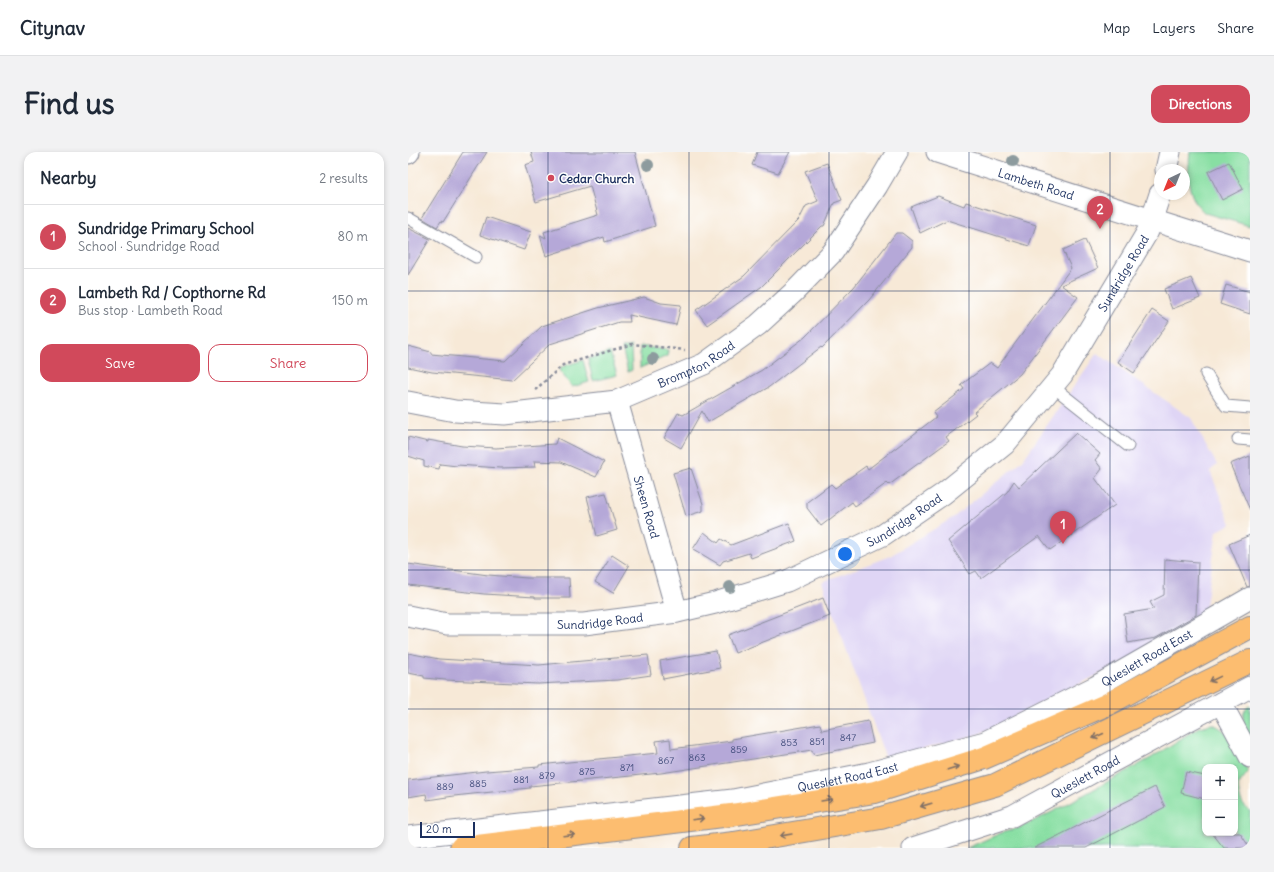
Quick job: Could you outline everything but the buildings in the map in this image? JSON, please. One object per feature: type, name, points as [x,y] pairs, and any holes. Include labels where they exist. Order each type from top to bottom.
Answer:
[{"type":"highway","name":"Queslett Road East","points":[[461,848],[730,815],[875,792],[984,758],[1101,707],[1250,627]]},
{"type":"highway","points":[[692,848],[734,843],[881,818],[995,785],[1108,732],[1250,661]]},
{"type":"street","name":"Brompton Road","points":[[408,402],[455,411],[505,414],[617,401],[704,364],[758,325],[795,291],[833,252],[877,186],[897,152]]},
{"type":"street","name":"Lambeth Road","points":[[937,152],[1250,250]]},
{"type":"street","points":[[1167,164],[1170,152]]},
{"type":"street","name":"Sundridge Road","points":[[408,616],[447,624],[584,624],[677,612],[715,603],[787,580],[883,535],[943,494],[1005,444],[1062,375],[1148,231],[1158,200]]},
{"type":"street","name":"Sheen Road","points":[[617,401],[677,612]]},
{"type":"street","name":"Queslett Road East","points":[[408,837],[733,800],[869,773],[985,742],[1095,687],[1250,598]]},
{"type":"street","name":"Queslett Road","points":[[913,848],[1012,816],[1250,688]]},
{"type":"street","points":[[1221,703],[1250,757]]},
{"type":"lane","points":[[408,218],[476,257]]},
{"type":"lane","points":[[1206,374],[1226,406],[1250,408]]},
{"type":"lane","points":[[1052,386],[1128,446]]},
{"type":"lane","points":[[1238,439],[1250,440]]},
{"type":"path","points":[[520,412],[534,391],[562,365],[632,344],[688,351],[704,364]]},
{"type":"shaded area","points":[[1097,353],[1191,418],[1217,465],[1210,471],[1231,524],[1217,531],[1205,612],[1164,642],[979,734],[886,759],[822,582],[890,556],[954,517],[1023,460]]},
{"type":"green space","points":[[1190,152],[1250,152],[1250,226],[1205,213],[1194,199],[1191,192]]},
{"type":"green space","points":[[631,346],[632,370],[628,372],[622,348]]},
{"type":"green space","points":[[640,346],[668,350],[667,356],[640,368]]},
{"type":"green space","points":[[610,352],[617,375],[593,381],[588,359]]},
{"type":"green space","points":[[583,360],[589,382],[572,387],[559,370],[564,366]]},
{"type":"green space","points":[[1250,705],[1250,740],[1244,727],[1243,718],[1246,709]]},
{"type":"green space","points":[[1212,724],[1225,732],[1234,744],[1248,772],[1238,785],[1241,800],[1244,806],[1250,811],[1250,848],[967,848],[1001,833],[1019,828],[1056,810],[1151,758],[1199,727]]},
{"type":"place","name":"Cedar Church","points":[[551,178]]},
{"type":"place","name":"Lambeth Rd / Copthorne Rd","points":[[1100,229]]},
{"type":"place","name":"Sundridge Primary School","points":[[1063,544]]}]
